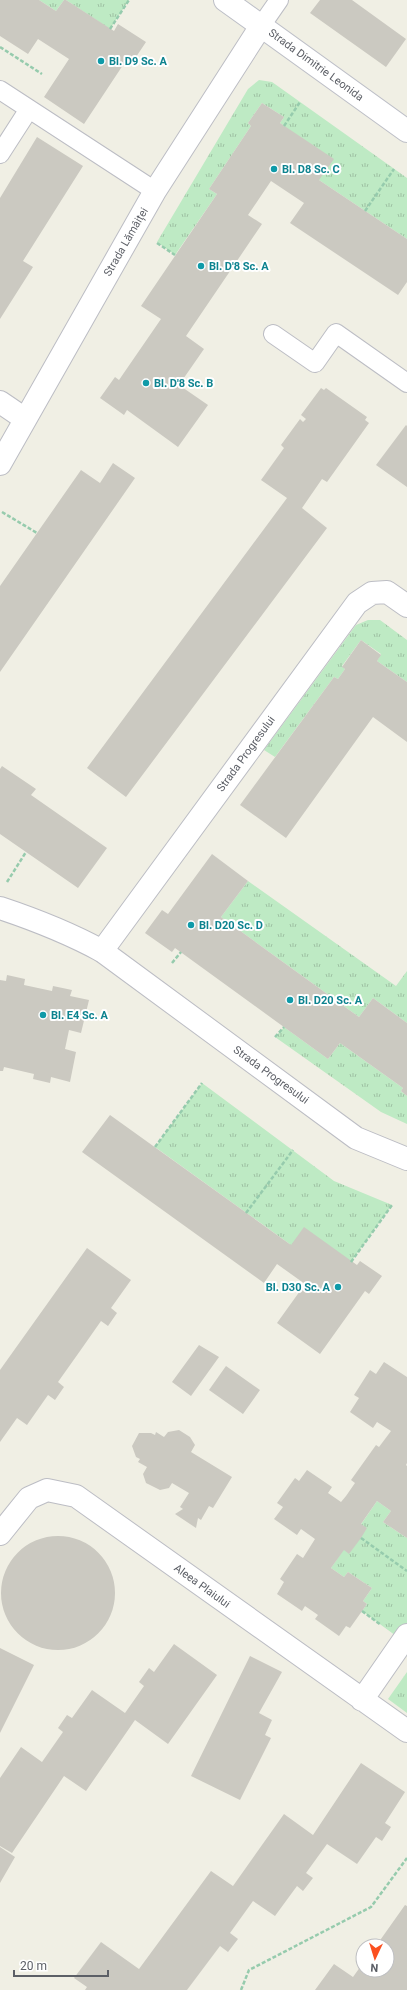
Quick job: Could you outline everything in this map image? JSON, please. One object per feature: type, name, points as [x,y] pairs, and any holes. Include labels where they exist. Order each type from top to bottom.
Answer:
[{"type":"street","name":"Strada Dimitrie Leonida","points":[[225,0],[407,131]]},
{"type":"street","name":"Strada Lămâiței","points":[[0,464],[155,191],[261,26]]},
{"type":"street","points":[[0,402],[25,419]]},
{"type":"street","name":"Strada Progresului","points":[[102,951],[357,603],[372,593],[388,592],[407,606]]},
{"type":"street","name":"Strada Progresului","points":[[0,908],[72,934],[102,951],[356,1138],[407,1159]]},
{"type":"street","name":"Aleea Plaiului","points":[[0,1534],[29,1498],[47,1490],[76,1496],[407,1731]]},
{"type":"street","points":[[362,1700],[407,1635]]},
{"type":"lane","points":[[261,26],[279,0]]},
{"type":"lane","points":[[0,90],[155,191]]},
{"type":"lane","points":[[0,154],[29,109]]},
{"type":"lane","points":[[273,334],[315,363],[336,333],[407,383]]},
{"type":"path","points":[[110,29],[129,0]]},
{"type":"path","points":[[0,48],[42,74]]},
{"type":"path","points":[[284,126],[300,102]]},
{"type":"path","points":[[365,211],[394,169]]},
{"type":"path","points":[[157,242],[175,255]]},
{"type":"path","points":[[2,512],[37,533]]},
{"type":"path","points":[[6,883],[26,852]]},
{"type":"path","points":[[172,963],[180,952]]},
{"type":"path","points":[[275,1037],[284,1027]]},
{"type":"path","points":[[155,1147],[202,1083]]},
{"type":"path","points":[[246,1213],[293,1150]]},
{"type":"path","points":[[351,1262],[392,1205]]},
{"type":"path","points":[[360,1538],[407,1571]]},
{"type":"path","points":[[241,1990],[249,1970],[371,1907],[407,1858]]},
{"type":"green space","points":[[39,0],[64,0],[56,11]]},
{"type":"green space","points":[[66,0],[129,0],[110,29]]},
{"type":"green space","points":[[259,80],[272,82],[407,178],[407,239],[319,180],[284,126],[280,123],[284,117],[262,103],[248,123],[251,126],[209,189],[217,194],[175,255],[157,242],[248,89]]},
{"type":"green space","points":[[368,620],[380,620],[407,640],[407,682],[377,661],[381,654],[361,640],[342,666],[345,669],[338,679],[334,677],[275,757],[264,750],[356,625]]},
{"type":"green space","points":[[248,881],[396,986],[407,971],[407,1023],[373,998],[359,1017],[221,917]]},
{"type":"green space","points":[[284,1027],[328,1059],[340,1043],[403,1088],[401,1091],[407,1096],[407,1124],[381,1112],[275,1037]]},
{"type":"green space","points":[[202,1083],[334,1181],[392,1205],[351,1262],[291,1245],[155,1147]]},
{"type":"green space","points":[[377,1501],[391,1511],[383,1522],[407,1538],[407,1635],[403,1641],[362,1611],[367,1604],[363,1601],[372,1588],[348,1572],[344,1577],[331,1568]]},
{"type":"green space","points":[[407,1672],[407,1713],[388,1699]]},
{"type":"building","name":"Bl. D9 Sc. A","points":[[0,0],[39,0],[56,11],[64,0],[66,0],[114,31],[118,24],[146,42],[130,66],[125,62],[84,124],[44,97],[69,59],[38,39],[28,54],[0,36]]},
{"type":"building","points":[[320,0],[352,0],[406,39],[386,67],[310,13]]},
{"type":"building","points":[[262,103],[284,117],[280,123],[334,159],[319,180],[407,239],[407,282],[398,295],[290,223],[304,203],[271,181],[248,215],[262,224],[186,336],[204,349],[179,385],[208,405],[178,447],[127,410],[124,415],[100,398],[115,377],[119,380],[161,319],[141,306],[217,194],[209,189],[251,126],[248,123]]},
{"type":"building","points":[[37,137],[83,166],[23,261],[33,267],[0,319],[0,198]]},
{"type":"building","points":[[321,388],[324,390],[326,388],[367,417],[365,420],[369,423],[327,482],[322,479],[302,508],[327,528],[126,797],[87,768],[287,498],[261,480],[284,448],[281,445],[300,419],[303,422],[306,419],[301,415]]},
{"type":"building","points":[[406,425],[407,426],[407,487],[376,465]]},
{"type":"building","points":[[113,463],[135,478],[0,672],[0,586],[81,470],[100,483]]},
{"type":"building","points":[[361,640],[381,655],[377,661],[407,682],[407,742],[373,717],[286,838],[240,805],[334,677],[338,679],[345,669],[342,667]]},
{"type":"building","points":[[2,766],[36,789],[31,795],[107,848],[78,888],[0,834],[0,769]]},
{"type":"building","points":[[212,854],[248,881],[221,917],[359,1017],[373,998],[407,1023],[407,1096],[401,1091],[403,1088],[340,1043],[328,1059],[175,948],[172,952],[145,933],[162,910],[168,914]]},
{"type":"building","name":"Bl. E4 Sc. A","points":[[7,975],[25,979],[24,985],[52,991],[53,986],[72,990],[70,996],[89,1000],[81,1033],[69,1030],[65,1049],[76,1052],[70,1082],[51,1077],[50,1083],[33,1079],[34,1074],[4,1067],[3,1071],[0,1071],[0,980],[6,981]]},
{"type":"building","points":[[110,1115],[291,1245],[304,1227],[357,1265],[360,1261],[382,1276],[369,1294],[365,1291],[320,1354],[277,1323],[305,1284],[277,1264],[264,1283],[82,1152]]},
{"type":"building","points":[[87,1248],[131,1280],[111,1308],[117,1313],[108,1326],[101,1321],[58,1382],[64,1387],[55,1400],[48,1395],[27,1425],[17,1418],[0,1442],[0,1370]]},
{"type":"building","points":[[199,1345],[219,1357],[191,1396],[172,1382]]},
{"type":"building","points":[[384,1362],[407,1377],[407,1538],[383,1522],[391,1511],[377,1501],[361,1524],[367,1528],[361,1538],[349,1554],[344,1550],[331,1568],[344,1577],[348,1572],[372,1588],[363,1601],[367,1604],[350,1628],[346,1626],[339,1636],[315,1619],[318,1615],[305,1606],[302,1611],[277,1594],[284,1582],[280,1579],[297,1554],[303,1558],[315,1539],[301,1529],[297,1535],[274,1519],[283,1507],[277,1503],[295,1478],[299,1481],[307,1470],[332,1487],[328,1493],[341,1502],[346,1496],[355,1483],[351,1480],[376,1445],[379,1447],[391,1431],[377,1422],[373,1428],[350,1412],[359,1398],[354,1395],[370,1370],[376,1374]]},
{"type":"building","points":[[226,1366],[260,1390],[243,1414],[209,1390]]},
{"type":"building","points":[[179,1430],[190,1437],[195,1445],[191,1452],[232,1477],[213,1508],[209,1506],[201,1520],[198,1518],[196,1528],[175,1514],[183,1509],[180,1507],[189,1493],[172,1483],[169,1488],[160,1490],[146,1483],[143,1474],[147,1467],[138,1462],[140,1459],[136,1457],[132,1446],[139,1433],[151,1433],[155,1435],[156,1432],[164,1437],[168,1432]]},
{"type":"building","points":[[58,1536],[80,1540],[98,1553],[111,1571],[115,1593],[111,1615],[98,1633],[80,1646],[58,1650],[36,1646],[18,1633],[5,1615],[1,1593],[5,1571],[18,1553],[36,1540]]},
{"type":"building","points":[[174,1644],[217,1675],[168,1744],[135,1720],[86,1791],[64,1776],[12,1853],[0,1846],[0,1778],[21,1747],[42,1762],[63,1732],[58,1728],[67,1715],[72,1718],[92,1690],[125,1713],[144,1686],[139,1682],[149,1668],[154,1672]]},
{"type":"building","points":[[0,1648],[34,1665],[0,1733]]},
{"type":"building","points":[[250,1656],[282,1672],[259,1713],[272,1720],[265,1735],[271,1738],[240,1800],[191,1776]]},
{"type":"building","points":[[361,1763],[405,1792],[385,1823],[391,1827],[382,1841],[376,1837],[357,1864],[327,1844],[306,1873],[313,1878],[303,1891],[297,1886],[275,1916],[253,1901],[230,1933],[238,1939],[228,1952],[220,1946],[187,1990],[85,1990],[87,1987],[74,1978],[101,1942],[139,1969],[211,1871],[233,1886],[284,1814],[313,1835]]},
{"type":"building","points":[[0,1847],[15,1857],[0,1883]]},
{"type":"building","points":[[405,1905],[407,1906],[407,1990],[315,1990],[334,1964],[353,1977],[355,1974],[355,1978],[395,1978],[395,1938],[382,1938]]},
{"type":"place","name":"Bl. D9 Sc. A","points":[[101,61]]},
{"type":"place","name":"Bl. D8 Sc. C","points":[[274,169]]},
{"type":"place","name":"Bl. D'8 Sc. A","points":[[201,266]]},
{"type":"place","name":"Bl. D'8 Sc. B","points":[[146,383]]},
{"type":"place","name":"Bl. D20 Sc. D","points":[[191,925]]},
{"type":"place","name":"Bl. D20 Sc. A","points":[[290,1000]]},
{"type":"place","name":"Bl. E4 Sc. A","points":[[43,1015]]},
{"type":"place","name":"Bl. D30 Sc. A","points":[[338,1287]]}]
